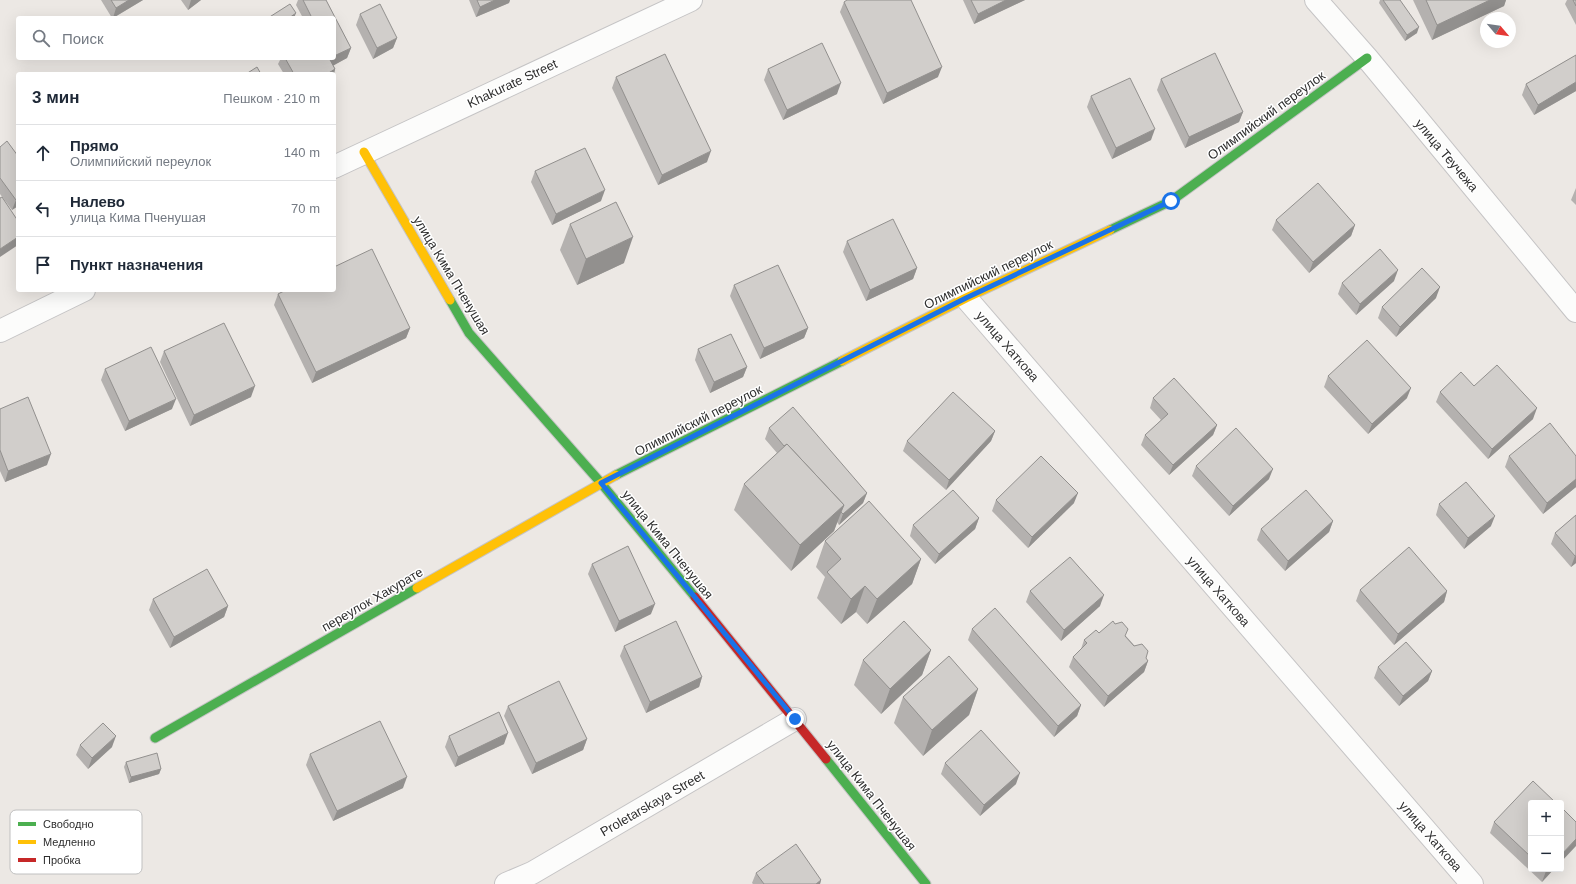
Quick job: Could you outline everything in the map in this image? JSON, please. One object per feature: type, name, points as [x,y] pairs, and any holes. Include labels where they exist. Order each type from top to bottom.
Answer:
[{"type":"street","name":"Khakurate Street","points":[[336,166],[691,0]]},
{"type":"street","name":"улица Теучежа","points":[[1316,0],[1367,58],[1576,311]]},
{"type":"street","name":"Олимпийский переулок","points":[[601,483],[966,298],[1171,201],[1367,58]]},
{"type":"street","name":"улица Кима Пченушая","points":[[364,152],[469,333],[601,483],[795,719],[926,884]]},
{"type":"street","points":[[0,331],[80,292]]},
{"type":"street","name":"улица Хаткова","points":[[966,298],[1472,884]]},
{"type":"street","name":"переулок Хакурате","points":[[155,738],[601,483]]},
{"type":"street","name":"Proletarskaya Street","points":[[506,884],[535,879],[795,719]]},
{"type":"building","points":[[111,0],[129,0],[116,8]]},
{"type":"building","points":[[303,0],[326,0],[334,16],[311,16]]},
{"type":"building","points":[[477,0],[495,0],[480,7]]},
{"type":"building","points":[[847,0],[911,0],[942,67],[887,93],[844,2]]},
{"type":"building","points":[[971,0],[1006,0],[978,14]]},
{"type":"building","points":[[1383,0],[1400,0],[1419,27],[1407,35]]},
{"type":"building","points":[[1426,0],[1490,0],[1437,25]]},
{"type":"building","points":[[290,4],[296,13],[292,16],[271,16]]},
{"type":"building","points":[[380,4],[397,38],[377,48],[360,14]]},
{"type":"building","points":[[336,19],[351,48],[336,55]]},
{"type":"building","points":[[822,43],[841,83],[787,110],[768,69]]},
{"type":"building","points":[[1215,53],[1243,112],[1189,137],[1161,79]]},
{"type":"building","points":[[665,54],[711,151],[662,175],[616,77]]},
{"type":"building","points":[[1576,55],[1576,82],[1538,105],[1526,84]]},
{"type":"building","points":[[286,60],[330,60],[335,69],[330,72],[293,72]]},
{"type":"building","points":[[257,67],[260,72],[249,72]]},
{"type":"building","points":[[1130,78],[1155,129],[1116,148],[1091,96]]},
{"type":"building","points":[[7,141],[16,153],[16,200],[0,178],[0,147]]},
{"type":"building","points":[[585,148],[605,190],[556,214],[535,171]]},
{"type":"building","points":[[1318,183],[1355,225],[1313,262],[1276,220]]},
{"type":"building","points":[[2,197],[16,218],[16,238],[0,249],[0,198]]},
{"type":"building","points":[[616,202],[633,237],[586,259],[570,224]]},
{"type":"building","points":[[893,219],[917,268],[870,290],[847,241]]},
{"type":"building","points":[[372,249],[410,328],[316,372],[278,294],[282,292],[336,292],[336,266]]},
{"type":"building","points":[[1380,249],[1398,270],[1360,304],[1342,283]]},
{"type":"building","points":[[778,265],[808,328],[764,348],[734,285]]},
{"type":"building","points":[[1422,268],[1440,287],[1400,327],[1382,307]]},
{"type":"building","points":[[224,323],[255,386],[194,415],[164,351]]},
{"type":"building","points":[[731,334],[747,367],[714,382],[698,349]]},
{"type":"building","points":[[1367,340],[1411,388],[1372,424],[1328,376]]},
{"type":"building","points":[[151,347],[176,399],[129,421],[105,369]]},
{"type":"building","points":[[1497,365],[1537,408],[1492,449],[1440,392],[1461,372],[1474,386]]},
{"type":"building","points":[[1174,378],[1217,425],[1173,465],[1145,435],[1168,414],[1153,398]]},
{"type":"building","points":[[953,392],[995,431],[949,480],[907,441]]},
{"type":"building","points":[[28,397],[51,454],[8,471],[0,450],[0,409]]},
{"type":"building","points":[[793,407],[867,493],[843,514],[841,512],[844,505],[787,444],[784,446],[769,428]]},
{"type":"building","points":[[1550,423],[1576,456],[1576,479],[1547,503],[1509,456]]},
{"type":"building","points":[[1236,428],[1273,469],[1233,506],[1196,466]]},
{"type":"building","points":[[787,444],[844,505],[800,545],[744,484]]},
{"type":"building","points":[[1041,456],[1078,493],[1032,537],[996,500]]},
{"type":"building","points":[[1466,482],[1495,516],[1468,538],[1439,504]]},
{"type":"building","points":[[953,490],[979,518],[939,554],[913,525]]},
{"type":"building","points":[[1306,490],[1333,521],[1288,561],[1261,529]]},
{"type":"building","points":[[869,501],[921,559],[877,599],[865,586],[851,599],[827,572],[841,559],[825,541]]},
{"type":"building","points":[[1576,515],[1576,556],[1575,556],[1555,533]]},
{"type":"building","points":[[628,546],[655,604],[619,621],[592,564]]},
{"type":"building","points":[[1409,547],[1447,591],[1398,634],[1360,590]]},
{"type":"building","points":[[1070,557],[1104,595],[1064,630],[1030,591]]},
{"type":"building","points":[[207,569],[228,606],[174,637],[153,599]]},
{"type":"building","points":[[995,608],[1081,705],[1058,726],[972,629]]},
{"type":"building","points":[[676,621],[702,677],[650,702],[624,646]]},
{"type":"building","points":[[904,621],[931,650],[890,689],[863,660]]},
{"type":"building","points":[[1113,621],[1115,624],[1122,622],[1128,629],[1125,636],[1134,646],[1142,644],[1148,651],[1146,658],[1148,661],[1108,696],[1073,657],[1087,643],[1084,640],[1096,630],[1099,633]]},
{"type":"building","points":[[1406,642],[1432,671],[1403,696],[1378,667]]},
{"type":"building","points":[[949,656],[978,689],[932,730],[903,697]]},
{"type":"building","points":[[559,681],[587,739],[536,763],[508,706]]},
{"type":"building","points":[[499,712],[508,733],[458,757],[449,736]]},
{"type":"building","points":[[380,721],[407,777],[337,811],[310,754]]},
{"type":"building","points":[[103,723],[116,736],[92,758],[80,745]]},
{"type":"building","points":[[981,730],[1020,773],[984,805],[945,763]]},
{"type":"building","points":[[157,753],[161,769],[131,777],[126,762]]},
{"type":"building","points":[[1533,781],[1553,800],[1528,800],[1528,854],[1494,822]]},
{"type":"building","points":[[1564,810],[1576,822],[1576,839],[1564,852]]},
{"type":"building","points":[[796,844],[821,880],[816,884],[764,884],[756,873]]},
{"type":"traffic: fast","points":[[1110,230],[1171,201],[1367,58]]},
{"type":"traffic: fast","points":[[450,300],[469,333],[601,483],[695,597]]},
{"type":"traffic: fast","points":[[616,475],[842,361]]},
{"type":"traffic: fast","points":[[155,738],[417,588]]},
{"type":"traffic: fast","points":[[826,759],[926,884]]},
{"type":"traffic: slow","points":[[364,152],[450,300]]},
{"type":"traffic: slow","points":[[842,361],[966,298],[1110,230]]},
{"type":"traffic: slow","points":[[417,588],[616,475]]},
{"type":"traffic: jam","points":[[695,597],[826,759]]},
{"type":"route","points":[[795,719],[601,483],[966,298],[1171,201]]}]
